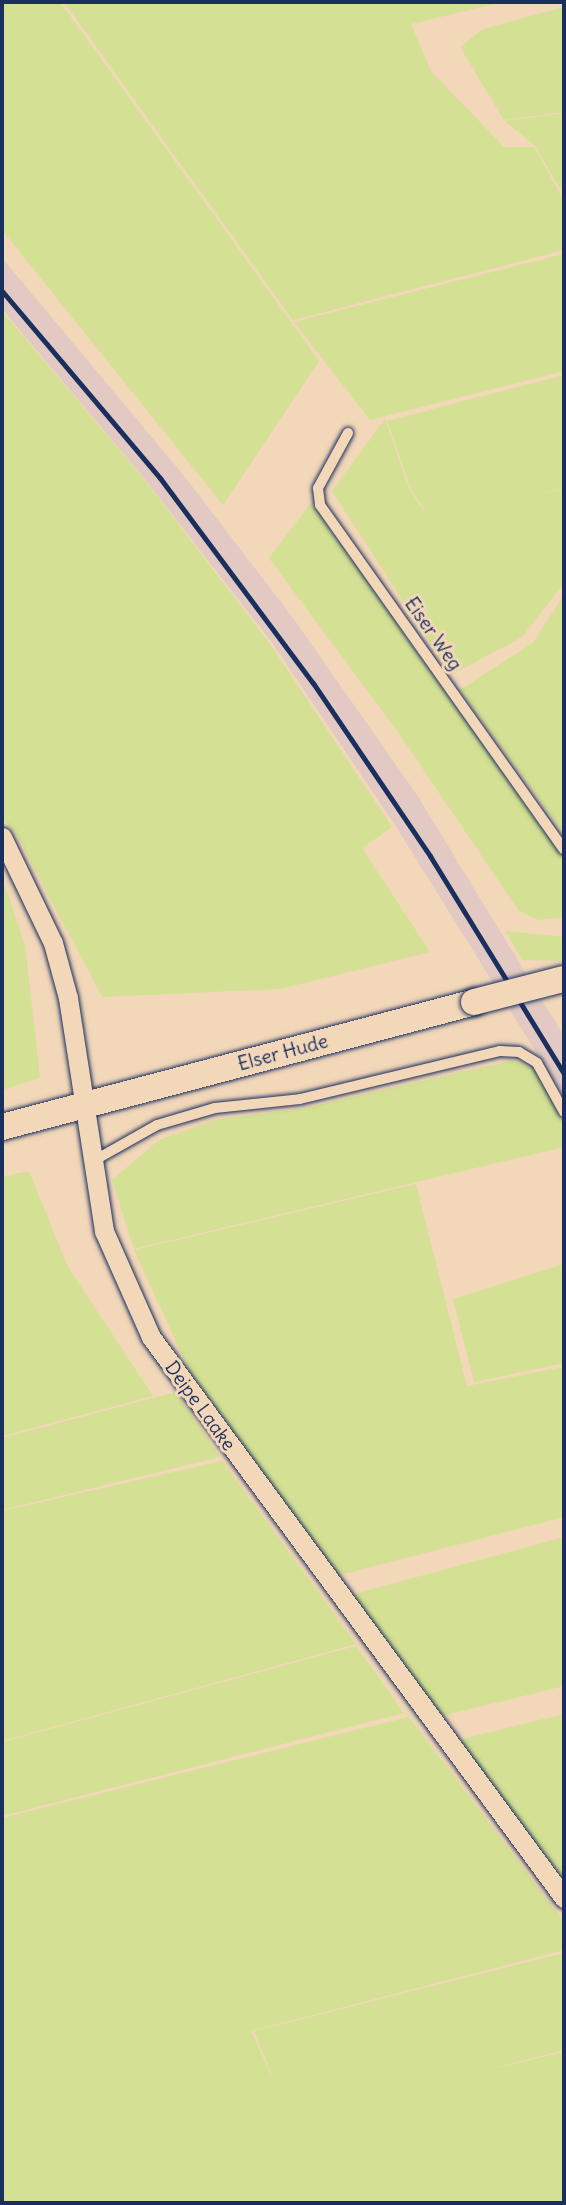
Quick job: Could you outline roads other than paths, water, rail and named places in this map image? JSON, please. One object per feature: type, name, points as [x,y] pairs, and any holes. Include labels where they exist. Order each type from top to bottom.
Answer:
[{"type":"street","name":"Deipe Laake","points":[[2,837],[53,943],[68,998],[103,1231],[151,1337],[564,1898]]},
{"type":"street","name":"Elser Hude","points":[[2,1127],[563,979]]},
{"type":"lane","name":"Eiser Weg","points":[[348,433],[317,488],[320,505],[564,849]]},
{"type":"lane","name":"Elser Hude","points":[[94,1160],[157,1125],[215,1108],[300,1099],[500,1051],[519,1052],[537,1063],[564,1112]]},
{"type":"railway","points":[[2,291],[160,478],[313,683],[430,856],[564,1074]]}]
